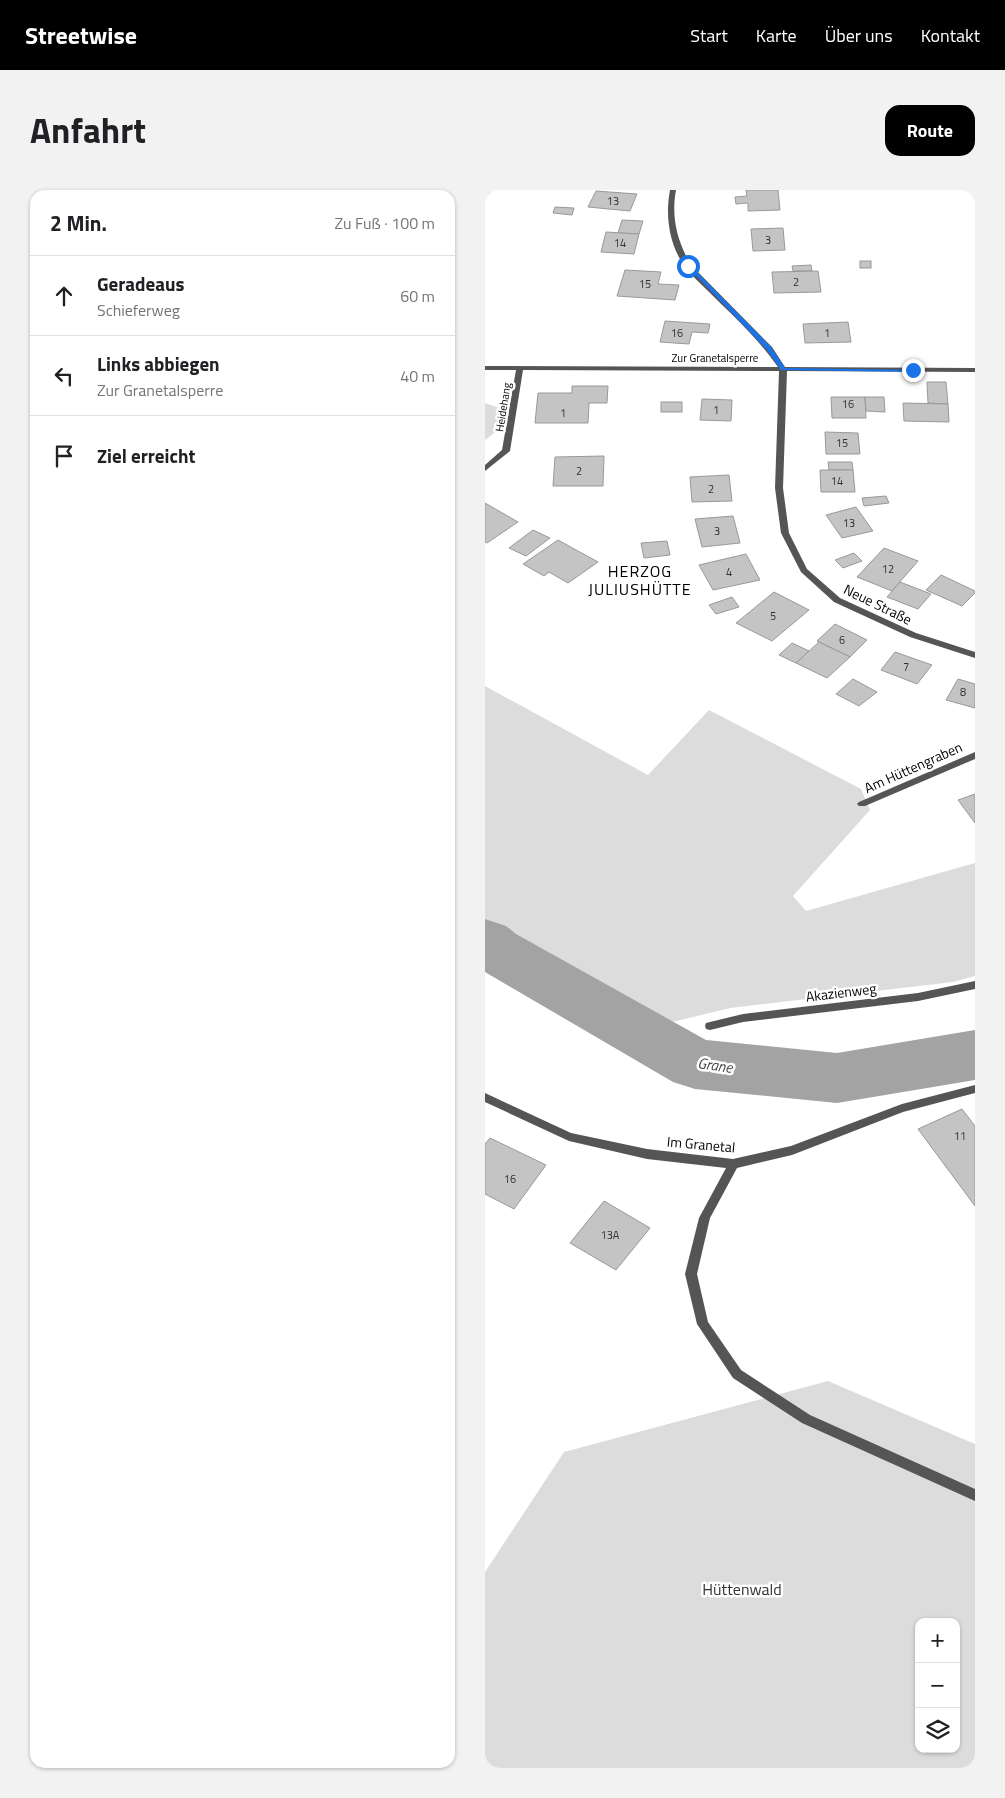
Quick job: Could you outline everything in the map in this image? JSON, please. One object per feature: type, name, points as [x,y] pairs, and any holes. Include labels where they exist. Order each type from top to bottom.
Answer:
[{"type":"street","points":[[673,190],[671,220],[678,250],[688,266],[769,349],[783,369]]},
{"type":"street","name":"Zur Granetalsperre","points":[[485,368],[975,370]]},
{"type":"street","name":"Heidehang","points":[[485,469],[507,451],[520,368]]},
{"type":"street","name":"Neue Straße","points":[[783,369],[779,488],[785,533],[804,570],[837,600],[913,635],[975,654]]},
{"type":"street","name":"Am Hüttengraben","points":[[862,804],[975,755]]},
{"type":"street","name":"Akazienweg","points":[[710,1026],[743,1018],[918,997],[975,985]]},
{"type":"street","name":"Im Granetal","points":[[485,1097],[569,1137],[647,1154],[733,1164],[792,1150],[901,1108],[975,1089]]},
{"type":"street","points":[[733,1164],[705,1218],[691,1274],[703,1324],[737,1374],[806,1419],[975,1495]]},
{"type":"green space","points":[[485,403],[502,409],[498,430],[485,440]]},
{"type":"green space","points":[[485,686],[648,775],[709,710],[861,789],[870,810],[793,896],[806,911],[975,863],[975,976],[953,982],[730,1008],[619,1035],[485,955]]},
{"type":"green space","name":"Hüttenwald","points":[[828,1381],[975,1444],[975,1768],[485,1768],[485,1572],[564,1452]]},
{"type":"building","points":[[746,190],[778,190],[780,210],[748,211],[748,203],[736,204],[735,197],[747,196]]},
{"type":"building","points":[[596,191],[637,194],[630,211],[588,207]]},
{"type":"building","points":[[555,207],[574,208],[572,215],[553,213]]},
{"type":"building","points":[[622,220],[643,221],[639,234],[618,233]]},
{"type":"building","points":[[783,228],[785,250],[753,251],[751,229]]},
{"type":"building","points":[[606,232],[639,234],[634,254],[601,252]]},
{"type":"building","points":[[860,261],[871,261],[871,268],[860,268]]},
{"type":"building","points":[[811,265],[812,271],[793,271],[792,266]]},
{"type":"building","points":[[625,270],[661,272],[658,284],[679,285],[675,300],[617,296]]},
{"type":"building","points":[[818,271],[821,292],[774,293],[772,272]]},
{"type":"building","points":[[665,321],[710,324],[708,333],[692,332],[689,344],[660,342]]},
{"type":"building","points":[[848,322],[851,342],[805,343],[803,324]]},
{"type":"building","points":[[927,382],[946,382],[948,404],[928,403]]},
{"type":"building","points":[[572,386],[608,386],[607,403],[589,403],[588,423],[535,423],[538,393],[572,393]]},
{"type":"building","points":[[831,397],[865,397],[866,418],[832,418]]},
{"type":"building","points":[[865,397],[884,397],[885,412],[866,411]]},
{"type":"building","points":[[702,399],[732,400],[731,421],[700,420]]},
{"type":"building","points":[[661,402],[682,402],[682,412],[661,412]]},
{"type":"building","points":[[903,403],[948,404],[949,422],[904,421]]},
{"type":"building","points":[[825,432],[858,433],[860,454],[826,454]]},
{"type":"building","points":[[604,456],[603,486],[553,486],[555,457]]},
{"type":"building","points":[[828,462],[852,462],[853,470],[829,470]]},
{"type":"building","points":[[820,470],[853,470],[855,492],[821,492]]},
{"type":"building","points":[[729,475],[732,501],[692,502],[690,477]]},
{"type":"building","points":[[886,496],[889,503],[864,506],[862,498]]},
{"type":"building","points":[[485,503],[518,522],[487,543],[485,542]]},
{"type":"building","points":[[856,507],[873,531],[842,538],[826,515]]},
{"type":"building","points":[[733,516],[740,543],[702,547],[695,519]]},
{"type":"building","points":[[533,530],[550,538],[526,556],[509,548]]},
{"type":"building","points":[[558,540],[598,562],[568,583],[549,572],[544,576],[523,564]]},
{"type":"building","points":[[667,541],[670,555],[644,558],[641,543]]},
{"type":"building","points":[[884,548],[918,561],[892,591],[857,577]]},
{"type":"building","points":[[854,553],[862,561],[843,568],[835,560]]},
{"type":"building","points":[[746,554],[760,580],[713,590],[699,565]]},
{"type":"building","points":[[941,575],[975,591],[975,593],[962,606],[926,590]]},
{"type":"building","points":[[900,582],[931,594],[918,609],[887,597]]},
{"type":"building","points":[[774,592],[809,610],[772,641],[736,623]]},
{"type":"building","points":[[732,597],[739,607],[716,614],[709,605]]},
{"type":"building","points":[[835,624],[867,640],[850,657],[817,641]]},
{"type":"building","points":[[819,642],[850,657],[827,678],[796,663]]},
{"type":"building","points":[[792,643],[809,651],[796,663],[779,655]]},
{"type":"building","points":[[895,652],[932,665],[917,684],[881,670]]},
{"type":"building","points":[[853,679],[877,692],[859,706],[836,694]]},
{"type":"building","points":[[958,679],[975,684],[975,708],[946,700]]},
{"type":"building","points":[[975,794],[975,823],[958,800]]},
{"type":"building","points":[[962,1109],[975,1126],[975,1206],[918,1129]]},
{"type":"building","points":[[490,1138],[546,1165],[514,1209],[485,1194],[485,1144]]},
{"type":"building","points":[[604,1201],[650,1228],[616,1270],[570,1243]]},
{"type":"waterway","name":"Grane","points":[[485,942],[495,950],[695,1064],[837,1078],[975,1055]]},
{"type":"district","name":"HERZOG JULIUSHÜTTE","points":[[640,580]]},
{"type":"route","points":[[688,266],[769,349],[783,369],[913,370]]}]
